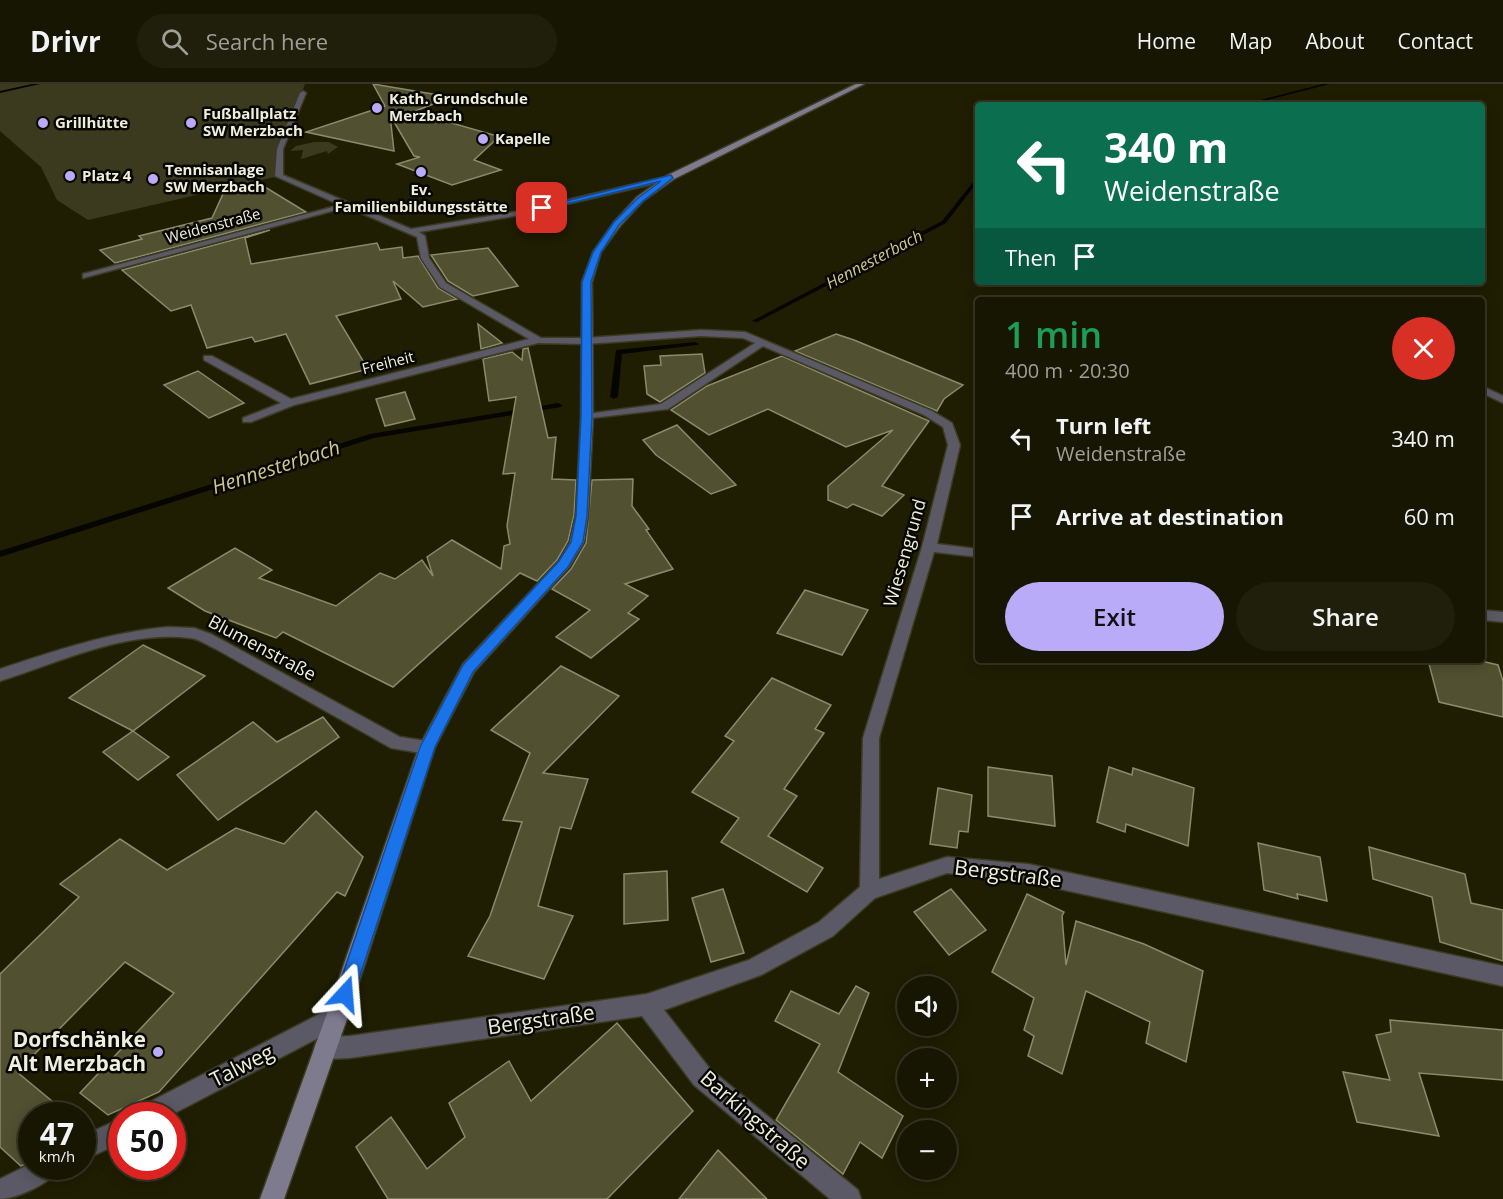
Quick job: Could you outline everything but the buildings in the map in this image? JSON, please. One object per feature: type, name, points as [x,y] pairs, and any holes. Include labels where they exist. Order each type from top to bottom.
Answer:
[{"type":"main road","points":[[272,1199],[338,1016],[427,747],[468,668],[572,553],[577,542],[582,516],[586,417],[586,282],[597,252],[617,224],[640,200],[671,177],[861,84]]},
{"type":"street","points":[[303,93],[280,149],[279,176],[421,236],[425,258],[443,285],[538,340],[586,341]]},
{"type":"street","points":[[412,231],[520,213],[671,177]]},
{"type":"street","name":"Weidenstraße","points":[[86,276],[347,205]]},
{"type":"street","name":"Wiesengrund","points":[[586,341],[723,333],[745,335],[928,413],[948,425],[954,445],[929,548],[871,738],[869,891]]},
{"type":"street","name":"Freiheit","points":[[247,420],[291,403],[538,340]]},
{"type":"street","points":[[586,417],[664,407],[763,342]]},
{"type":"street","points":[[208,358],[291,403]]},
{"type":"street","points":[[1485,393],[1503,400]]},
{"type":"street","points":[[929,548],[975,553]]},
{"type":"street","points":[[1485,615],[1503,617]]},
{"type":"street","name":"Blumenstraße","points":[[0,675],[128,638],[163,633],[193,633],[221,645],[397,743],[427,747]]},
{"type":"street","name":"Bergstraße","points":[[325,1048],[647,1005],[754,968],[826,929],[869,891],[948,865],[1028,873],[1503,976]]},
{"type":"street","name":"Barkingstraße","points":[[647,1005],[702,1077],[849,1199]]},
{"type":"street","name":"Talweg","points":[[173,1102],[338,1016]]},
{"type":"street","points":[[0,1192],[23,1180]]},
{"type":"shaded area","points":[[0,84],[305,84],[280,149],[279,176],[88,220],[57,200],[41,167],[0,131]]},
{"type":"shaded area","points":[[314,142],[329,142],[338,147],[328,154],[327,151],[301,159],[303,150],[290,151],[296,146]]},
{"type":"waterway","points":[[0,92],[38,84]]},
{"type":"waterway","name":"Hennesterbach","points":[[1255,102],[1328,84]]},
{"type":"waterway","name":"Hennesterbach","points":[[755,321],[944,222],[975,182]]},
{"type":"waterway","name":"Hennesterbach","points":[[614,397],[619,352],[695,344]]},
{"type":"waterway","name":"Hennesterbach","points":[[0,554],[373,436],[558,405]]},
{"type":"place","name":"Kath. Grundschule Merzbach","points":[[377,108]]},
{"type":"place","name":"Grillhütte","points":[[43,123]]},
{"type":"place","name":"Fußballplatz SW Merzbach","points":[[191,123]]},
{"type":"place","name":"Kapelle","points":[[483,139]]},
{"type":"place","name":"Ev. Familienbildungsstätte","points":[[421,172]]},
{"type":"place","name":"Platz 4","points":[[70,176]]},
{"type":"place","name":"Tennisanlage SW Merzbach","points":[[153,179]]},
{"type":"place","name":"Dorfschänke Alt Merzbach","points":[[158,1052]]},
{"type":"route","points":[[345,994],[427,747],[440,720],[468,668],[564,564],[577,542],[582,516],[586,417],[586,282],[597,252],[617,224],[640,200],[671,177],[646,181],[542,208]]}]
